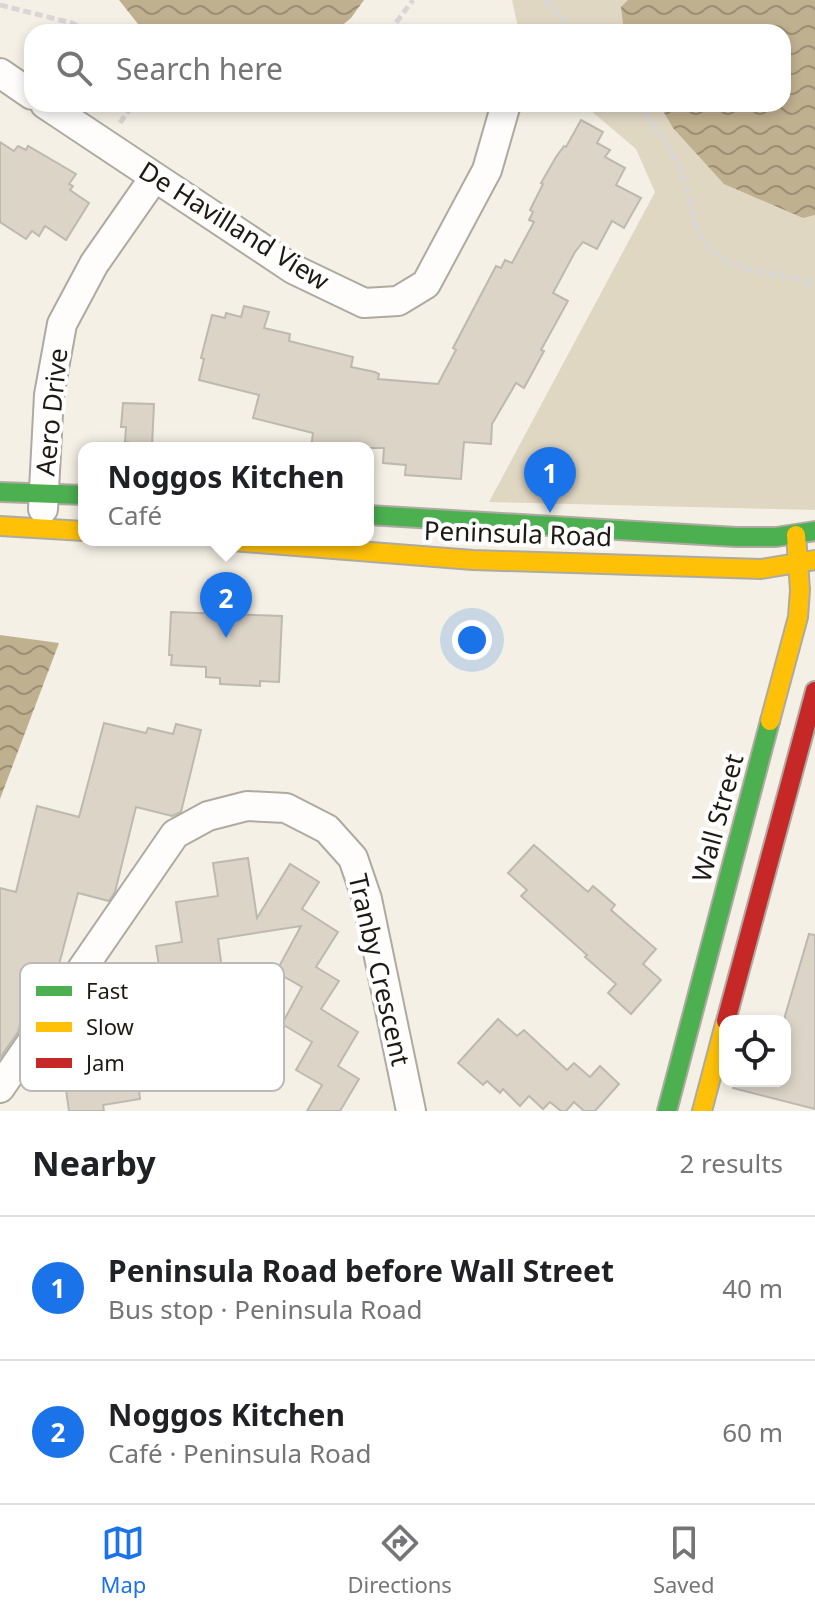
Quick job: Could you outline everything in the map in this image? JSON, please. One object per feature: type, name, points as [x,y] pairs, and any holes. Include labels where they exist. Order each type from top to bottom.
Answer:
[{"type":"street","points":[[0,73],[24,90]]},
{"type":"street","name":"De Havilland View","points":[[57,112],[293,269],[364,303],[398,301],[426,284],[487,170],[504,112]]},
{"type":"street","name":"Aero Drive","points":[[43,529],[49,395],[62,324],[94,264],[154,178]]},
{"type":"street","points":[[0,492],[78,495]]},
{"type":"street","name":"Peninsula Road","points":[[374,516],[466,524],[743,536],[796,535],[815,531]]},
{"type":"street","points":[[0,526],[78,531]]},
{"type":"street","name":"Wall Street","points":[[667,1111],[798,617],[806,563],[796,535]]},
{"type":"street","name":"Peninsula Road","points":[[325,546],[473,560],[761,569],[806,563]]},
{"type":"street","points":[[727,1015],[815,691]]},
{"type":"street","points":[[764,747],[798,755]]},
{"type":"street","name":"Tranby Crescent","points":[[86,963],[175,834],[208,816],[247,806],[286,808],[327,829],[353,858],[367,899],[411,1111]]},
{"type":"street","points":[[716,927],[749,935]]},
{"type":"street","points":[[702,1111],[719,1046]]},
{"type":"street","name":"Tranby Crescent","points":[[0,1088],[20,1059]]},
{"type":"path","points":[[395,24],[413,0]]},
{"type":"path","points":[[545,0],[568,24]]},
{"type":"path","points":[[0,5],[74,24]]},
{"type":"path","points":[[643,112],[665,141],[681,171],[698,236],[725,259],[762,272],[815,284]]},
{"type":"shaded area","points":[[512,0],[815,0],[815,510],[489,502],[655,192],[636,149],[592,112],[791,112],[791,24],[517,24]]},
{"type":"water","points":[[119,0],[364,0],[344,24],[138,24]]},
{"type":"water","points":[[628,0],[815,0],[815,215],[803,218],[724,184],[673,128],[664,112],[791,112],[791,24],[623,24],[621,7]]},
{"type":"water","points":[[0,635],[59,643],[0,799]]},
{"type":"building","points":[[581,120],[603,132],[597,143],[610,150],[605,157],[625,168],[616,185],[641,198],[624,228],[612,221],[597,249],[583,242],[575,252],[553,293],[568,301],[541,350],[544,351],[524,388],[516,383],[492,424],[491,444],[464,442],[461,479],[405,475],[406,465],[383,463],[384,448],[374,448],[374,442],[312,442],[313,433],[253,418],[259,395],[199,380],[212,315],[225,318],[226,313],[241,317],[244,306],[269,312],[264,328],[290,334],[289,341],[353,357],[351,367],[375,372],[379,374],[378,379],[438,384],[456,350],[453,348],[496,266],[501,268],[505,260],[512,263],[534,222],[529,220],[533,212],[530,210],[541,183],[556,157],[566,147]]},
{"type":"building","points":[[0,142],[14,151],[18,146],[26,150],[28,146],[76,174],[69,184],[73,186],[70,190],[89,203],[66,240],[45,226],[39,236],[32,231],[26,239],[0,222]]},
{"type":"building","points":[[123,403],[154,404],[152,442],[125,442],[126,427],[121,427]]},
{"type":"building","points":[[171,612],[282,616],[279,682],[260,681],[260,686],[220,684],[220,678],[206,677],[206,667],[171,665]]},
{"type":"building","points":[[104,723],[146,733],[148,728],[173,734],[176,724],[201,730],[181,812],[172,816],[136,807],[115,892],[109,901],[78,893],[59,963],[20,963],[20,1024],[0,1058],[0,888],[16,892],[37,806],[79,817]]},
{"type":"building","points":[[534,845],[588,892],[593,886],[615,905],[611,910],[656,949],[643,964],[661,980],[631,1014],[608,993],[616,984],[521,896],[527,890],[508,873]]},
{"type":"building","points":[[248,858],[257,918],[290,864],[319,882],[302,909],[338,932],[316,967],[339,981],[321,1009],[358,1032],[338,1066],[359,1079],[340,1111],[307,1111],[322,1085],[296,1070],[312,1042],[284,1025],[302,987],[284,977],[284,963],[281,963],[301,926],[218,939],[221,963],[159,963],[156,946],[182,942],[176,902],[218,896],[213,863]]},
{"type":"building","points":[[809,934],[815,935],[815,1109],[733,1088],[791,1087],[791,1015],[785,1015]]},
{"type":"building","points":[[498,1019],[517,1036],[524,1030],[567,1070],[574,1063],[590,1077],[600,1066],[619,1084],[595,1111],[584,1111],[574,1102],[566,1111],[561,1111],[550,1102],[543,1109],[529,1096],[520,1106],[503,1089],[500,1093],[487,1081],[483,1085],[458,1063]]},
{"type":"building","points":[[66,1091],[139,1091],[140,1099],[103,1105],[104,1111],[69,1111]]},
{"type":"traffic: fast","points":[[0,492],[78,495]]},
{"type":"traffic: fast","points":[[374,515],[736,537],[776,537],[815,531]]},
{"type":"traffic: fast","points":[[667,1111],[770,721]]},
{"type":"traffic: slow","points":[[0,526],[78,531]]},
{"type":"traffic: slow","points":[[770,721],[798,617],[800,590],[796,535]]},
{"type":"traffic: slow","points":[[295,546],[473,560],[761,569],[815,560]]},
{"type":"traffic: slow","points":[[702,1111],[719,1047]]},
{"type":"traffic: jam","points":[[728,1015],[815,691]]},
{"type":"place","name":"Peninsula Road before Wall Street","points":[[550,513]]},
{"type":"place","name":"Noggos Kitchen","points":[[226,638]]}]
